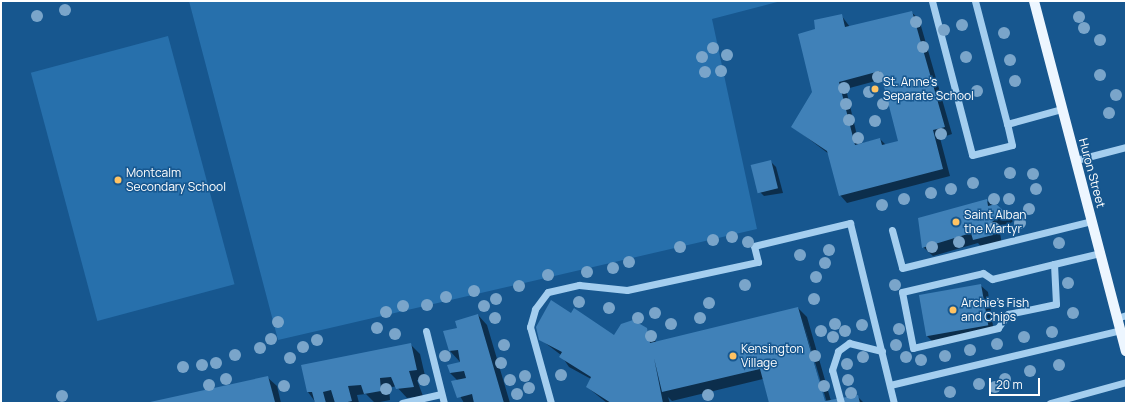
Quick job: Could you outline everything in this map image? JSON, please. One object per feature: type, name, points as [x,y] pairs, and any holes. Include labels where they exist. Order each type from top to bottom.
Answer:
[{"type":"main road","name":"Huron Street","points":[[1034,1],[1100,253],[1122,316],[1120,330],[1126,351]]},
{"type":"lane","points":[[932,1],[972,155],[1012,145],[975,1]]},
{"type":"lane","points":[[1007,124],[1062,109]]},
{"type":"lane","points":[[1076,160],[1126,147]]},
{"type":"lane","points":[[892,230],[902,268],[1092,221]]},
{"type":"lane","points":[[551,403],[530,327],[535,309],[548,292],[579,285],[627,290],[758,262],[754,246],[850,223],[894,403]]},
{"type":"lane","points":[[1054,264],[1056,304],[1008,314],[998,328],[913,348],[902,292],[983,273],[992,279],[1054,264],[1100,253]]},
{"type":"lane","points":[[890,384],[1120,330]]},
{"type":"lane","points":[[426,331],[444,403]]},
{"type":"lane","points":[[841,403],[832,370],[838,351],[849,343],[882,351]]},
{"type":"lane","points":[[1050,403],[1061,402],[1126,382]]},
{"type":"lane","points":[[402,403],[441,394]]},
{"type":"shaded area","points":[[189,1],[781,1],[712,19],[757,229],[278,340]]},
{"type":"shaded area","points":[[168,36],[235,284],[97,321],[31,73]]},
{"type":"building","points":[[912,11],[945,127],[933,130],[943,169],[839,196],[827,151],[791,127],[812,92],[798,34],[815,29],[814,20],[842,14],[845,27]],"holes":[[[880,71],[898,141],[882,145],[880,138],[855,145],[839,82]]]},
{"type":"building","points":[[771,160],[778,188],[758,193],[751,165]]},
{"type":"building","name":"Saint Alban the Martyr","points":[[987,199],[988,206],[996,204],[1004,211],[991,223],[993,235],[973,240],[971,233],[922,248],[918,218]]},
{"type":"building","name":"Archie's Fish and Chips","points":[[981,284],[988,325],[926,336],[919,295]]},
{"type":"building","points":[[551,300],[571,313],[574,308],[614,335],[621,324],[633,320],[647,328],[650,343],[798,307],[825,401],[858,395],[860,403],[769,403],[760,369],[662,392],[654,358],[663,403],[611,403],[586,387],[591,377],[559,357],[562,352],[539,340],[536,327]]},
{"type":"building","points":[[478,314],[504,403],[474,403],[472,394],[457,398],[451,381],[466,378],[464,371],[450,373],[447,365],[460,362],[458,350],[449,351],[443,331],[457,328],[455,321]]},
{"type":"building","points":[[411,343],[417,370],[409,371],[414,387],[396,389],[391,377],[380,378],[381,391],[364,394],[361,385],[348,386],[352,401],[343,403],[335,403],[331,390],[323,392],[326,403],[315,403],[312,392],[307,392],[301,365]]},
{"type":"building","points":[[268,376],[275,402],[150,403],[150,402]]},
{"type":"place","name":"St. Anne's Separate School","points":[[875,89]]},
{"type":"place","name":"Montcalm Secondary School","points":[[118,180]]},
{"type":"place","name":"Saint Alban the Martyr","points":[[956,222]]},
{"type":"place","name":"Archie's Fish and Chips","points":[[953,310]]},
{"type":"place","name":"Kensington Village","points":[[733,356]]}]
